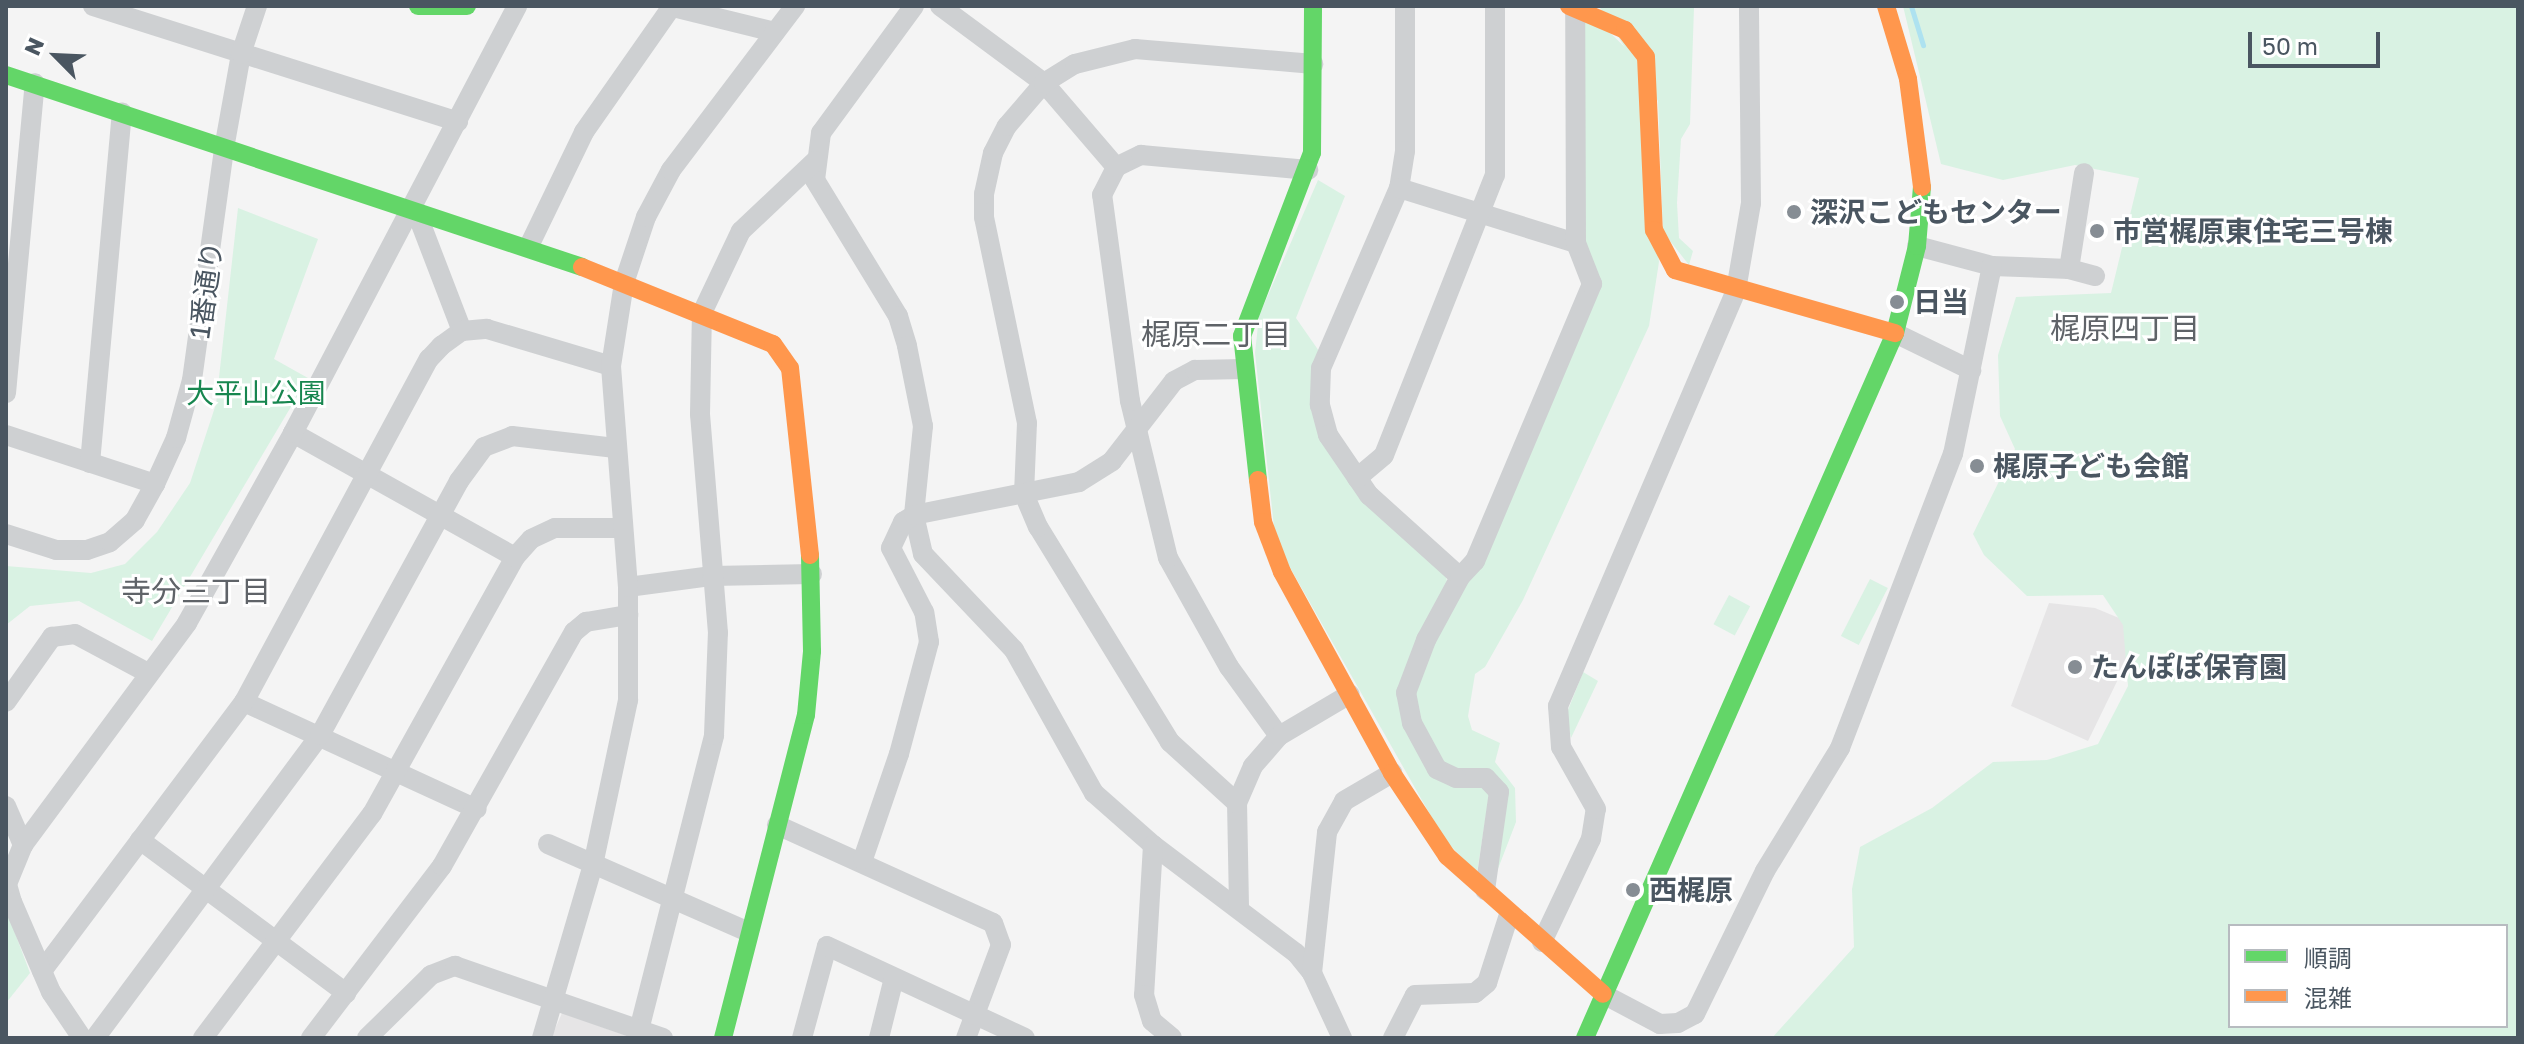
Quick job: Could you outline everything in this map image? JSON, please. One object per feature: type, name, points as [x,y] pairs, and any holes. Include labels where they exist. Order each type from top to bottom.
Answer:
[{"type":"street","points":[[93,6],[458,122]]},
{"type":"street","name":"1番通り","points":[[6,534],[56,550],[99,546],[135,520],[155,484],[176,438],[192,380],[225,143],[241,54],[257,6]]},
{"type":"street","points":[[418,6],[467,6]]},
{"type":"street","points":[[82,1038],[42,971],[6,884],[23,845],[187,623],[293,433],[517,6]]},
{"type":"street","points":[[542,1038],[556,1001],[593,865],[628,700],[628,587],[621,528],[611,366],[624,283],[646,217],[671,170],[795,6]]},
{"type":"street","points":[[914,6],[821,133],[815,161],[815,180],[824,202],[898,316],[907,346],[923,426],[914,515],[923,554],[1014,650],[1094,793],[1153,845],[1239,906],[1296,953],[1312,973],[1342,1038]]},
{"type":"street","points":[[940,6],[1044,83],[1116,167]]},
{"type":"street","points":[[1313,6],[1308,170],[1248,310],[1244,369],[1263,522],[1282,572],[1392,773],[1447,856],[1509,915],[1603,994],[1668,1025],[1688,1019],[1700,1007],[1765,871],[1840,748],[1953,454],[1992,266]]},
{"type":"street","points":[[1405,6],[1405,151],[1399,188],[1321,368],[1322,422],[1357,478],[1388,517],[1460,577]]},
{"type":"street","points":[[1357,478],[1384,455],[1483,214],[1495,175],[1495,6]]},
{"type":"street","points":[[1542,942],[1595,825],[1592,794],[1561,747],[1558,706],[1736,290],[1751,203],[1749,6]]},
{"type":"street","points":[[1585,1038],[1895,333],[1917,246],[1921,165],[1908,79],[1886,6]]},
{"type":"street","points":[[1485,890],[1499,792],[1486,778],[1456,778],[1437,769],[1412,723],[1406,693],[1412,665],[1460,577],[1475,561],[1592,284],[1576,243],[1572,7],[1625,30],[1646,57],[1654,230],[1675,270],[1736,290],[1895,333],[1971,370]]},
{"type":"street","points":[[529,246],[584,132],[670,8],[775,32]]},
{"type":"street","points":[[1237,803],[1170,742],[1038,527],[1024,494],[1027,423],[984,217],[984,194],[993,153],[1007,126],[1044,83],[1085,60],[1135,49],[1313,64]]},
{"type":"street","points":[[6,75],[225,143],[529,246],[773,344],[790,368],[812,574],[806,715],[723,1038]]},
{"type":"street","points":[[6,393],[35,83]]},
{"type":"street","points":[[90,463],[122,112]]},
{"type":"street","points":[[1279,736],[1229,667],[1168,558],[1137,431],[1102,195],[1116,167],[1141,155],[1308,170]]},
{"type":"street","points":[[639,1030],[714,735],[718,633],[700,414],[702,313],[741,231],[815,161]]},
{"type":"street","points":[[2069,269],[2084,173]]},
{"type":"street","points":[[1399,188],[1576,243]]},
{"type":"street","points":[[414,206],[462,331]]},
{"type":"street","points":[[1917,246],[1992,266],[2069,269],[2095,276]]},
{"type":"street","points":[[42,971],[244,702],[429,359],[462,331],[510,334],[611,366]]},
{"type":"street","points":[[863,859],[927,652],[924,612],[891,548],[896,531],[914,515],[1079,482],[1112,461],[1174,381],[1195,370],[1244,369]]},
{"type":"street","points":[[293,433],[515,557]]},
{"type":"street","points":[[6,435],[155,484]]},
{"type":"street","points":[[95,1038],[209,891],[320,735],[442,514],[484,447],[512,436],[615,448]]},
{"type":"street","points":[[203,1038],[399,772],[515,557],[531,539],[555,528],[621,528]]},
{"type":"street","points":[[628,587],[712,576],[812,574]]},
{"type":"street","points":[[311,1038],[442,866],[477,809],[574,632],[586,622],[628,615]]},
{"type":"street","points":[[6,702],[52,637],[75,634],[148,673]]},
{"type":"street","points":[[1239,906],[1237,803],[1253,766],[1279,736],[1350,694]]},
{"type":"street","points":[[244,702],[477,809]]},
{"type":"street","points":[[1312,973],[1327,832],[1344,801],[1392,773]]},
{"type":"street","points":[[6,806],[23,845]]},
{"type":"street","points":[[777,825],[863,859],[998,929],[1001,945],[972,1014],[966,1038]]},
{"type":"street","points":[[140,840],[346,993]]},
{"type":"street","points":[[548,844],[748,932]]},
{"type":"street","points":[[1153,845],[1144,995],[1152,1021],[1172,1038]]},
{"type":"street","points":[[1393,1038],[1415,995],[1475,993],[1487,983],[1509,915]]},
{"type":"street","points":[[802,1038],[827,946],[1025,1038]]},
{"type":"street","points":[[367,1038],[431,975],[455,966],[663,1038]]},
{"type":"street","points":[[879,1038],[894,978]]},
{"type":"shaded area","name":"たんぽぽ保育園","points":[[2049,603],[2095,608],[2143,628],[2088,741],[2011,706]]},
{"type":"shaded area","points":[[562,1013],[633,1038],[551,1038]]},
{"type":"green space","points":[[1599,6],[1694,8],[1690,124],[1681,139],[1677,203],[1679,238],[1693,251],[1689,265],[1663,232],[1658,101]]},
{"type":"green space","points":[[1903,6],[2518,6],[2518,1038],[1772,1038],[1854,947],[1852,889],[1860,847],[1932,808],[1993,762],[2047,760],[2098,744],[2128,686],[2123,625],[2103,595],[2027,596],[1984,555],[1973,534],[2015,449],[2000,416],[1998,355],[2016,297],[2111,293],[2139,178],[2075,165],[2003,180],[1941,164]]},
{"type":"green space","points":[[1585,22],[1599,22],[1638,60],[1659,262],[1649,326],[1523,600],[1485,667],[1475,674],[1468,716],[1472,730],[1500,743],[1495,762],[1515,788],[1516,822],[1496,874],[1506,794],[1438,761],[1414,702],[1415,675],[1596,290],[1581,235]]},
{"type":"green space","points":[[1318,180],[1345,196],[1296,318],[1321,354],[1318,426],[1446,576],[1448,587],[1412,652],[1422,758],[1490,789],[1477,873],[1444,839],[1288,564],[1274,527],[1255,353],[1259,316]]},
{"type":"green space","name":"大平山公園","points":[[238,208],[318,239],[274,359],[308,378],[152,641],[79,601],[30,606],[6,625],[6,566],[91,573],[125,564],[157,532],[190,483],[216,404]]},
{"type":"green space","points":[[1870,579],[1888,588],[1859,645],[1841,636]]},
{"type":"green space","points":[[1729,595],[1750,606],[1735,635],[1714,624]]},
{"type":"green space","points":[[1583,672],[1598,681],[1571,738],[1566,715]]},
{"type":"green space","points":[[6,909],[30,973],[6,1003]]},
{"type":"waterway","points":[[1911,6],[1923,45]]},
{"type":"traffic: fast","points":[[418,6],[467,6]]},
{"type":"traffic: fast","points":[[1258,480],[1242,336],[1312,153],[1313,6]]},
{"type":"traffic: fast","points":[[6,75],[582,267]]},
{"type":"traffic: fast","points":[[1585,1038],[1895,333],[1917,246],[1922,187]]},
{"type":"traffic: fast","points":[[723,1038],[806,715],[812,651],[810,555]]},
{"type":"traffic: slow","points":[[1569,6],[1625,30],[1646,57],[1654,230],[1675,270],[1895,333]]},
{"type":"traffic: slow","points":[[1886,6],[1908,79],[1922,187]]},
{"type":"traffic: slow","points":[[582,267],[773,344],[790,368],[810,555]]},
{"type":"traffic: slow","points":[[1258,480],[1263,522],[1282,572],[1392,773],[1447,856],[1603,994]]},
{"type":"place","name":"深沢こどもセンター","points":[[1794,212]]},
{"type":"place","name":"市営梶原東住宅三号棟","points":[[2097,231]]},
{"type":"place","name":"日当","points":[[1897,302]]},
{"type":"place","name":"梶原子ども会館","points":[[1977,466]]},
{"type":"place","name":"たんぽぽ保育園","points":[[2075,667]]},
{"type":"place","name":"西梶原","points":[[1633,890]]},
{"type":"district","name":"梶原四丁目","points":[[2125,328]]},
{"type":"district","name":"梶原二丁目","points":[[1216,334]]},
{"type":"district","name":"寺分三丁目","points":[[196,591]]}]
